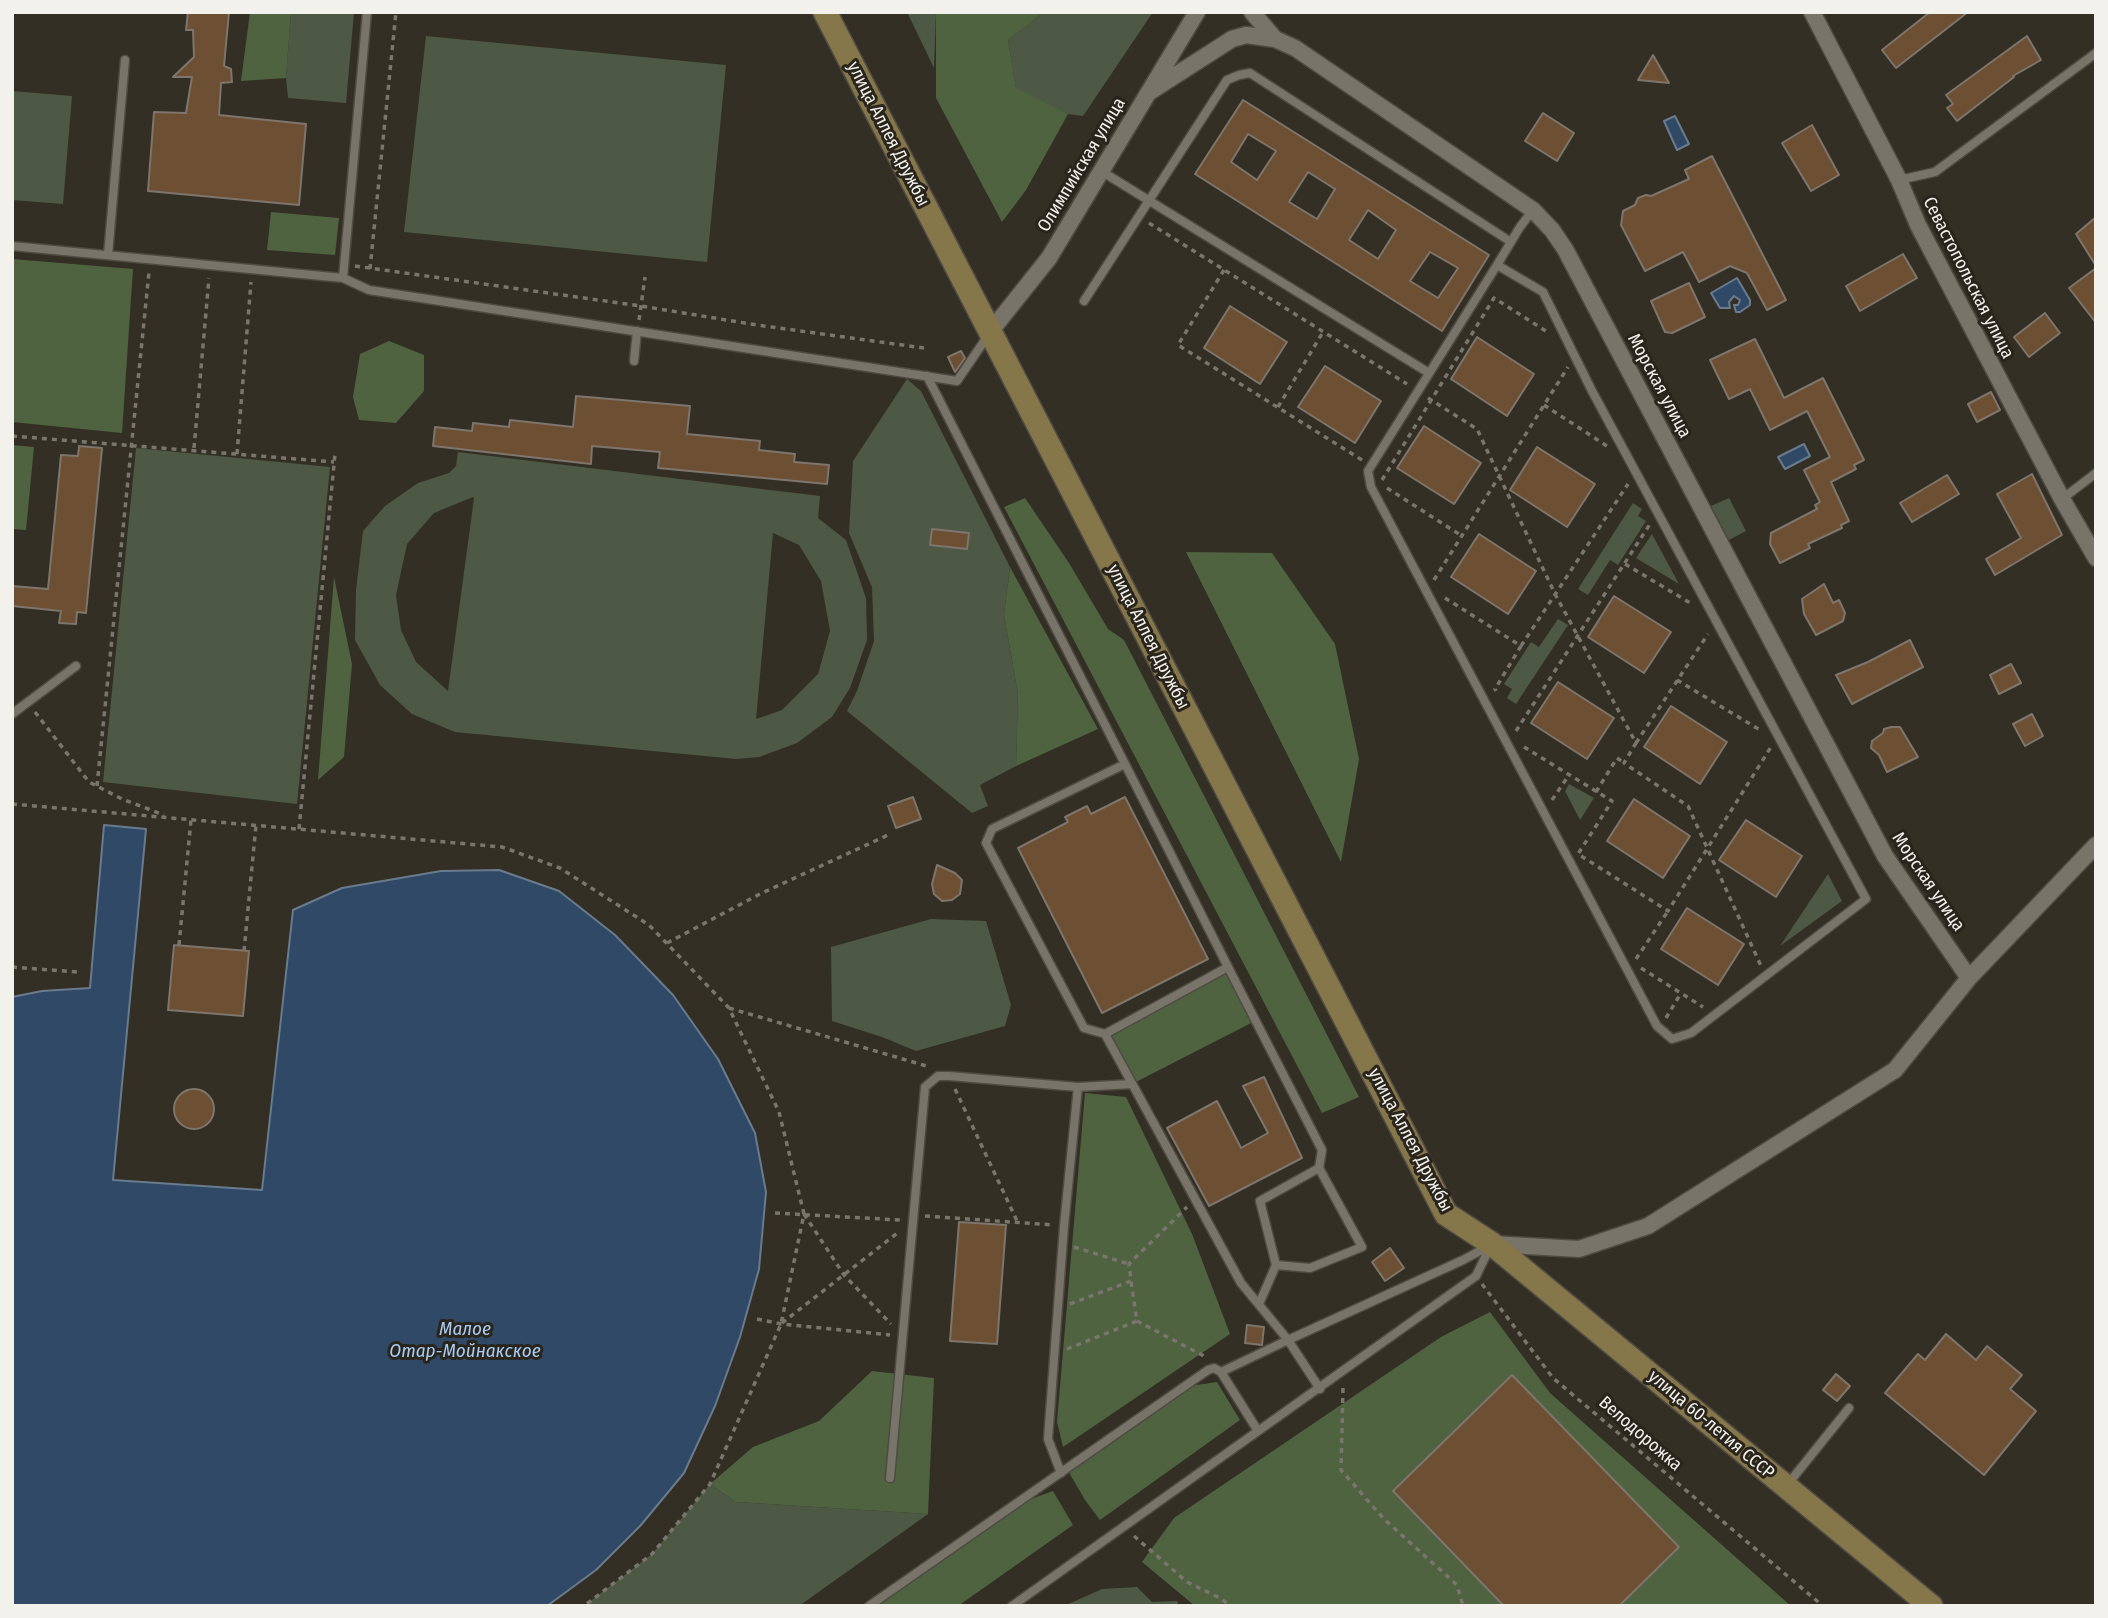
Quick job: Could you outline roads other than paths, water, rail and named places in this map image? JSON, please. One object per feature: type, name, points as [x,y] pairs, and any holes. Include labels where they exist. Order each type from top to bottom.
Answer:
[{"type":"main road","name":"улица Аллея Дружбы","points":[[825,12],[1446,1214],[1492,1244]]},
{"type":"main road","name":"улица 60-летия СССР","points":[[1492,1244],[1931,1606]]},
{"type":"street","name":"Олимпийская улица","points":[[990,332],[1049,258],[1197,12]]},
{"type":"street","points":[[1252,12],[1275,39]]},
{"type":"street","name":"Севастопольская улица","points":[[1812,12],[1899,180],[1917,225],[2096,558]]},
{"type":"street","name":"Морская улица","points":[[1148,93],[1232,39],[1245,35],[1275,39],[1295,48],[1533,210],[1552,230],[1565,249],[1885,856],[1969,978]]},
{"type":"street","points":[[1492,1244],[1579,1249],[1648,1226],[1895,1070],[1969,978],[2096,845]]},
{"type":"lane","points":[[343,278],[368,12]]},
{"type":"lane","points":[[1899,180],[1935,172],[2096,53]]},
{"type":"lane","points":[[108,255],[125,61]]},
{"type":"lane","points":[[1084,301],[1227,80],[1250,73],[1511,242]]},
{"type":"lane","points":[[1101,171],[1429,373]]},
{"type":"lane","points":[[1497,265],[1543,292],[1574,356],[1866,899],[1691,1032],[1672,1040],[1657,1026],[1371,487],[1368,471],[1511,242],[1533,210]]},
{"type":"lane","points":[[12,246],[343,278],[369,290],[957,381],[990,332]]},
{"type":"lane","points":[[634,361],[637,331]]},
{"type":"lane","points":[[927,376],[1322,1150],[1319,1168],[1362,1247],[1310,1268],[1276,1265]]},
{"type":"lane","points":[[2062,499],[2096,473]]},
{"type":"lane","points":[[12,713],[76,666]]},
{"type":"lane","points":[[1125,764],[992,830],[986,843],[1084,1028],[1105,1034],[1228,967]]},
{"type":"lane","points":[[1105,1034],[1241,1283],[1288,1340],[1320,1389]]},
{"type":"lane","points":[[890,1478],[925,1087],[938,1076],[1078,1087],[1132,1084]]},
{"type":"lane","points":[[1061,1473],[1048,1439],[1064,1226],[1078,1087]]},
{"type":"lane","points":[[1259,1304],[1276,1265],[1260,1200],[1319,1168]]},
{"type":"lane","points":[[1012,1606],[1476,1276],[1492,1244]]},
{"type":"lane","points":[[1221,1372],[1464,1261],[1492,1244]]},
{"type":"lane","points":[[869,1606],[1208,1370],[1214,1368],[1221,1372],[1258,1431]]},
{"type":"lane","points":[[1786,1486],[1849,1408]]},
{"type":"water","points":[[1675,116],[1689,144],[1677,150],[1664,121]]},
{"type":"water","points":[[1737,278],[1750,300],[1750,305],[1736,312],[1734,305],[1738,305],[1740,300],[1734,296],[1729,302],[1730,308],[1720,308],[1711,293]]},
{"type":"water","points":[[1804,444],[1810,456],[1785,469],[1778,457]]},
{"type":"water","name":"Малое Отар-Мойнакское","points":[[104,825],[146,829],[113,1180],[262,1190],[293,910],[342,888],[441,871],[499,870],[559,891],[615,935],[673,995],[718,1059],[755,1133],[766,1192],[759,1269],[740,1337],[715,1406],[684,1473],[641,1525],[596,1570],[547,1606],[12,1606],[12,997],[42,991],[90,988]]}]
